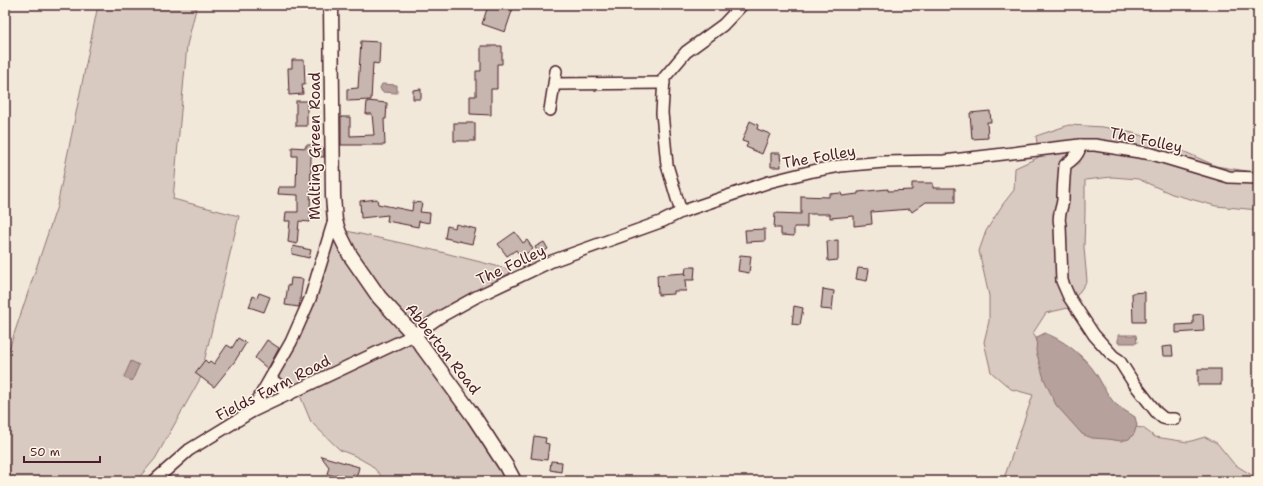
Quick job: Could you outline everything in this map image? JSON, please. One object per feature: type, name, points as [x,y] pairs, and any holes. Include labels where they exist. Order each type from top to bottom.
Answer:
[{"type":"street","name":"Malting Green Road","points":[[251,412],[291,342],[310,300],[335,217],[333,196],[331,5]]},
{"type":"street","points":[[681,212],[667,165],[662,113],[664,78],[686,52],[724,25],[742,5]]},
{"type":"street","points":[[550,110],[556,71]]},
{"type":"street","points":[[555,84],[664,83]]},
{"type":"street","points":[[1080,145],[1080,150],[1072,160],[1065,165],[1062,186],[1063,202],[1058,219],[1060,225],[1062,281],[1069,297],[1094,335],[1108,351],[1119,360],[1133,382],[1157,412],[1163,418],[1175,418]]},
{"type":"street","name":"The Folley","points":[[414,335],[440,317],[476,297],[552,262],[663,221],[681,212],[769,182],[833,167],[884,162],[944,161],[1080,145],[1095,145],[1152,154],[1218,174],[1241,178],[1258,178]]},
{"type":"street","name":"Abberton Road","points":[[335,217],[339,233],[350,255],[379,297],[414,335],[474,417],[514,481]]},
{"type":"street","name":"Fields Farm Road","points":[[154,481],[189,450],[251,412],[414,335]]},
{"type":"street","points":[[271,379],[290,394]]},
{"type":"shaded area","points":[[98,5],[197,5],[187,45],[173,199],[239,216],[200,379],[155,459],[136,481],[5,481],[5,361],[57,206]]},
{"type":"shaded area","points":[[382,84],[397,85],[397,93],[382,92],[380,88]]},
{"type":"shaded area","points":[[1069,125],[1103,127],[1133,133],[1165,143],[1216,166],[1258,173],[1258,210],[1216,206],[1172,194],[1138,179],[1112,177],[1085,180],[1084,248],[1087,281],[1068,308],[1046,313],[1033,333],[1057,378],[1121,425],[1143,428],[1155,437],[1188,442],[1205,437],[1217,443],[1234,464],[1258,479],[1258,481],[1003,481],[1033,395],[1011,389],[991,372],[984,342],[989,321],[989,296],[979,251],[986,231],[1014,190],[1015,168],[1039,157],[1036,136]]},
{"type":"shaded area","points":[[342,230],[433,250],[508,269],[510,273],[425,320],[416,323],[407,319],[384,294]]},
{"type":"shaded area","points":[[335,238],[403,333],[403,336],[260,406],[294,344],[318,291],[332,241]]},
{"type":"shaded area","points":[[1045,333],[1065,343],[1082,357],[1095,372],[1114,403],[1135,417],[1137,425],[1134,434],[1129,439],[1121,441],[1092,438],[1082,434],[1056,405],[1044,379],[1036,351],[1037,337]]},
{"type":"shaded area","points":[[1118,335],[1136,335],[1137,343],[1118,343]]},
{"type":"shaded area","points":[[406,343],[414,346],[510,481],[386,481],[371,465],[340,450],[311,422],[299,393]]},
{"type":"shaded area","points":[[131,361],[139,365],[132,381],[124,377]]},
{"type":"building","points":[[494,5],[514,5],[505,32],[482,24],[488,6],[493,8]]},
{"type":"building","points":[[361,41],[380,42],[379,64],[373,63],[371,100],[347,101],[347,89],[358,88]]},
{"type":"building","points":[[481,46],[502,46],[502,64],[497,64],[497,89],[491,89],[491,115],[470,114],[470,96],[476,96],[476,71],[481,71]]},
{"type":"building","points":[[292,60],[304,60],[305,84],[302,84],[303,94],[289,95],[288,68],[292,68]]},
{"type":"building","points":[[421,89],[421,99],[413,99],[413,90]]},
{"type":"building","points":[[296,101],[307,101],[307,126],[296,126]]},
{"type":"building","points":[[367,101],[387,103],[386,119],[384,119],[385,145],[341,145],[341,117],[350,117],[350,136],[374,135],[372,114],[366,114]]},
{"type":"building","points":[[990,111],[991,122],[987,122],[988,138],[972,139],[970,113]]},
{"type":"building","points":[[750,121],[758,125],[757,129],[770,134],[762,154],[746,147],[748,143],[742,141]]},
{"type":"building","points":[[454,123],[475,123],[475,141],[454,141]]},
{"type":"building","points":[[306,145],[320,145],[320,148],[324,149],[324,157],[311,156],[310,222],[299,221],[297,244],[288,242],[290,221],[285,221],[286,212],[298,212],[298,195],[278,194],[279,187],[296,187],[297,156],[292,156],[292,147],[306,148]]},
{"type":"building","points":[[771,153],[780,153],[781,167],[771,167]]},
{"type":"building","points":[[912,183],[933,183],[933,188],[955,188],[955,202],[926,202],[912,212],[910,209],[871,212],[872,224],[854,226],[854,216],[830,218],[830,214],[807,214],[807,227],[794,227],[794,236],[781,235],[781,228],[774,228],[775,213],[801,214],[801,196],[829,197],[829,194],[841,193],[842,196],[858,194],[858,192],[888,189],[888,191],[912,190]]},
{"type":"building","points":[[377,199],[378,204],[412,211],[413,202],[422,203],[420,212],[430,213],[429,223],[419,221],[418,227],[387,221],[388,215],[361,218],[360,201]]},
{"type":"building","points":[[456,224],[476,229],[472,244],[445,238],[447,226],[455,228]]},
{"type":"building","points":[[765,229],[765,241],[746,242],[745,230]]},
{"type":"building","points":[[515,232],[523,243],[527,240],[533,249],[521,257],[516,250],[507,256],[498,244]]},
{"type":"building","points":[[838,240],[838,260],[828,261],[827,241]]},
{"type":"building","points":[[544,242],[548,249],[539,254],[535,247]]},
{"type":"building","points":[[293,246],[311,250],[309,258],[292,254]]},
{"type":"building","points":[[740,255],[751,256],[749,273],[738,271]]},
{"type":"building","points":[[686,267],[695,267],[694,280],[685,280],[686,291],[674,291],[674,294],[658,295],[657,275],[685,273],[685,275]]},
{"type":"building","points":[[858,268],[869,269],[867,281],[856,279]]},
{"type":"building","points":[[291,278],[303,279],[299,307],[285,305],[288,285],[290,286]]},
{"type":"building","points":[[823,289],[834,291],[832,310],[821,309]]},
{"type":"building","points":[[1145,292],[1145,322],[1133,322],[1132,293]]},
{"type":"building","points":[[259,293],[270,297],[264,312],[249,307],[253,296],[257,298]]},
{"type":"building","points":[[794,306],[803,308],[800,325],[792,324]]},
{"type":"building","points":[[1203,314],[1204,331],[1176,333],[1176,325],[1193,324],[1193,315]]},
{"type":"building","points":[[238,338],[246,343],[235,361],[214,387],[195,373],[205,360],[208,363],[210,361],[214,364],[227,345],[232,348]]},
{"type":"building","points":[[267,340],[279,348],[268,369],[255,358]]},
{"type":"building","points":[[1172,346],[1173,356],[1163,356],[1162,347]]},
{"type":"building","points":[[1198,369],[1221,369],[1221,385],[1198,385]]},
{"type":"building","points":[[534,436],[546,438],[545,443],[549,444],[547,460],[531,458]]},
{"type":"building","points":[[321,456],[359,467],[357,475],[353,474],[352,478],[336,474],[336,476],[327,474],[329,467]]},
{"type":"building","points":[[551,461],[562,462],[561,472],[550,470]]}]
